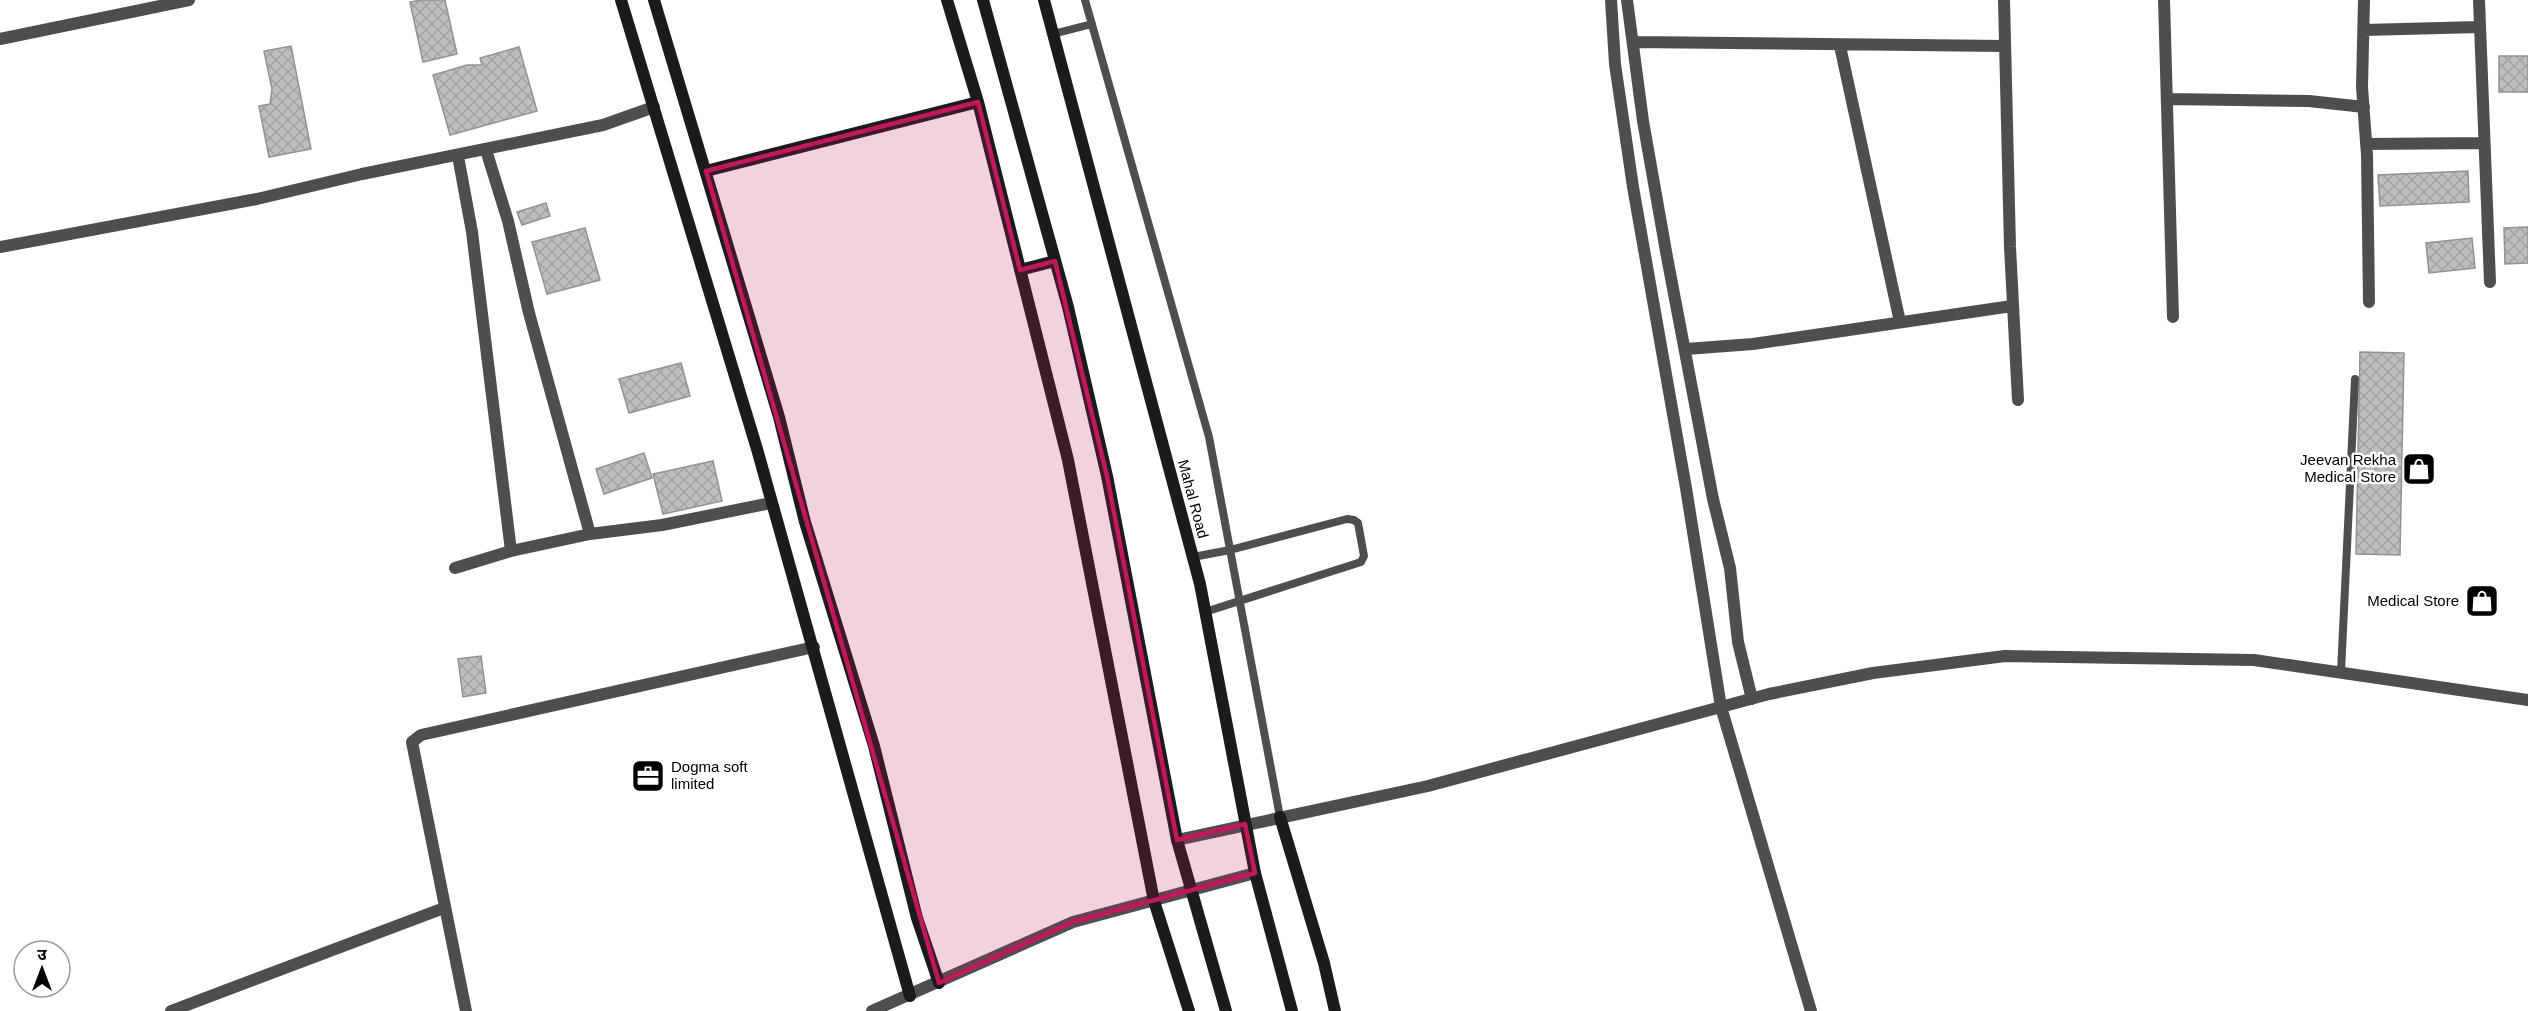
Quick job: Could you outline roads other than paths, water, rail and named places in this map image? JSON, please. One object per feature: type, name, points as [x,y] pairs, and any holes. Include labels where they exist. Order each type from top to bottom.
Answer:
[{"type":"main road","points":[[621,0],[758,449],[771,503],[814,647],[909,996]]},
{"type":"main road","points":[[654,0],[779,417],[805,522],[874,746],[917,918],[939,983]]},
{"type":"main road","points":[[947,0],[978,102],[1068,460],[1154,901],[1189,1011]]},
{"type":"main road","points":[[983,0],[1055,261],[1107,476],[1178,840],[1226,1011]]},
{"type":"main road","name":"Mahal Road","points":[[1044,0],[1193,557],[1255,873],[1292,1011]]},
{"type":"main road","points":[[706,171],[978,102]]},
{"type":"main road","points":[[1020,270],[1055,261]]},
{"type":"main road","points":[[1280,817],[1324,963],[1335,1011]]},
{"type":"street","points":[[0,39],[189,0]]},
{"type":"street","points":[[1611,0],[1615,64],[1633,187],[1686,488],[1721,707],[1811,1011]]},
{"type":"street","points":[[1627,0],[1643,121],[1713,499],[1730,568],[1738,642],[1752,699]]},
{"type":"street","points":[[2004,0],[2012,306],[2018,400]]},
{"type":"street","points":[[2164,0],[2173,317]]},
{"type":"street","points":[[2364,0],[2369,302]]},
{"type":"street","points":[[2479,0],[2490,282]]},
{"type":"street","points":[[2364,30],[2479,27]]},
{"type":"street","points":[[1633,42],[2004,46]]},
{"type":"street","points":[[1840,46],[1900,322]]},
{"type":"street","points":[[2168,99],[2309,101],[2364,107]]},
{"type":"street","points":[[0,247],[257,199],[362,174],[603,125],[654,107]]},
{"type":"street","points":[[2367,144],[2483,143]]},
{"type":"street","points":[[486,150],[508,221],[529,313],[590,534]]},
{"type":"street","points":[[458,156],[472,232],[511,551]]},
{"type":"street","points":[[1686,349],[1753,344],[2012,306]]},
{"type":"street","points":[[455,568],[511,551],[590,534],[662,525],[771,503]]},
{"type":"street","points":[[466,1011],[412,742],[421,735],[814,647]]},
{"type":"street","points":[[1178,840],[1428,786],[1752,699],[1873,673],[2005,656],[2254,660],[2528,700]]},
{"type":"street","points":[[872,1011],[1073,922],[1255,873]]},
{"type":"street","points":[[171,1011],[444,908]]},
{"type":"lane","points":[[1085,0],[1209,437],[1280,817]]},
{"type":"lane","points":[[1053,34],[1092,24]]},
{"type":"lane","points":[[2341,672],[2355,379]]},
{"type":"lane","points":[[1193,557],[1230,550],[1347,519],[1358,523],[1364,556],[1355,566],[1205,612]]},
{"type":"place","name":"Jeevan Rekha Medical Store","points":[[2419,469]]},
{"type":"place","name":"Medical Store","points":[[2482,601]]},
{"type":"place","name":"Dogma soft limited","points":[[648,776]]}]
